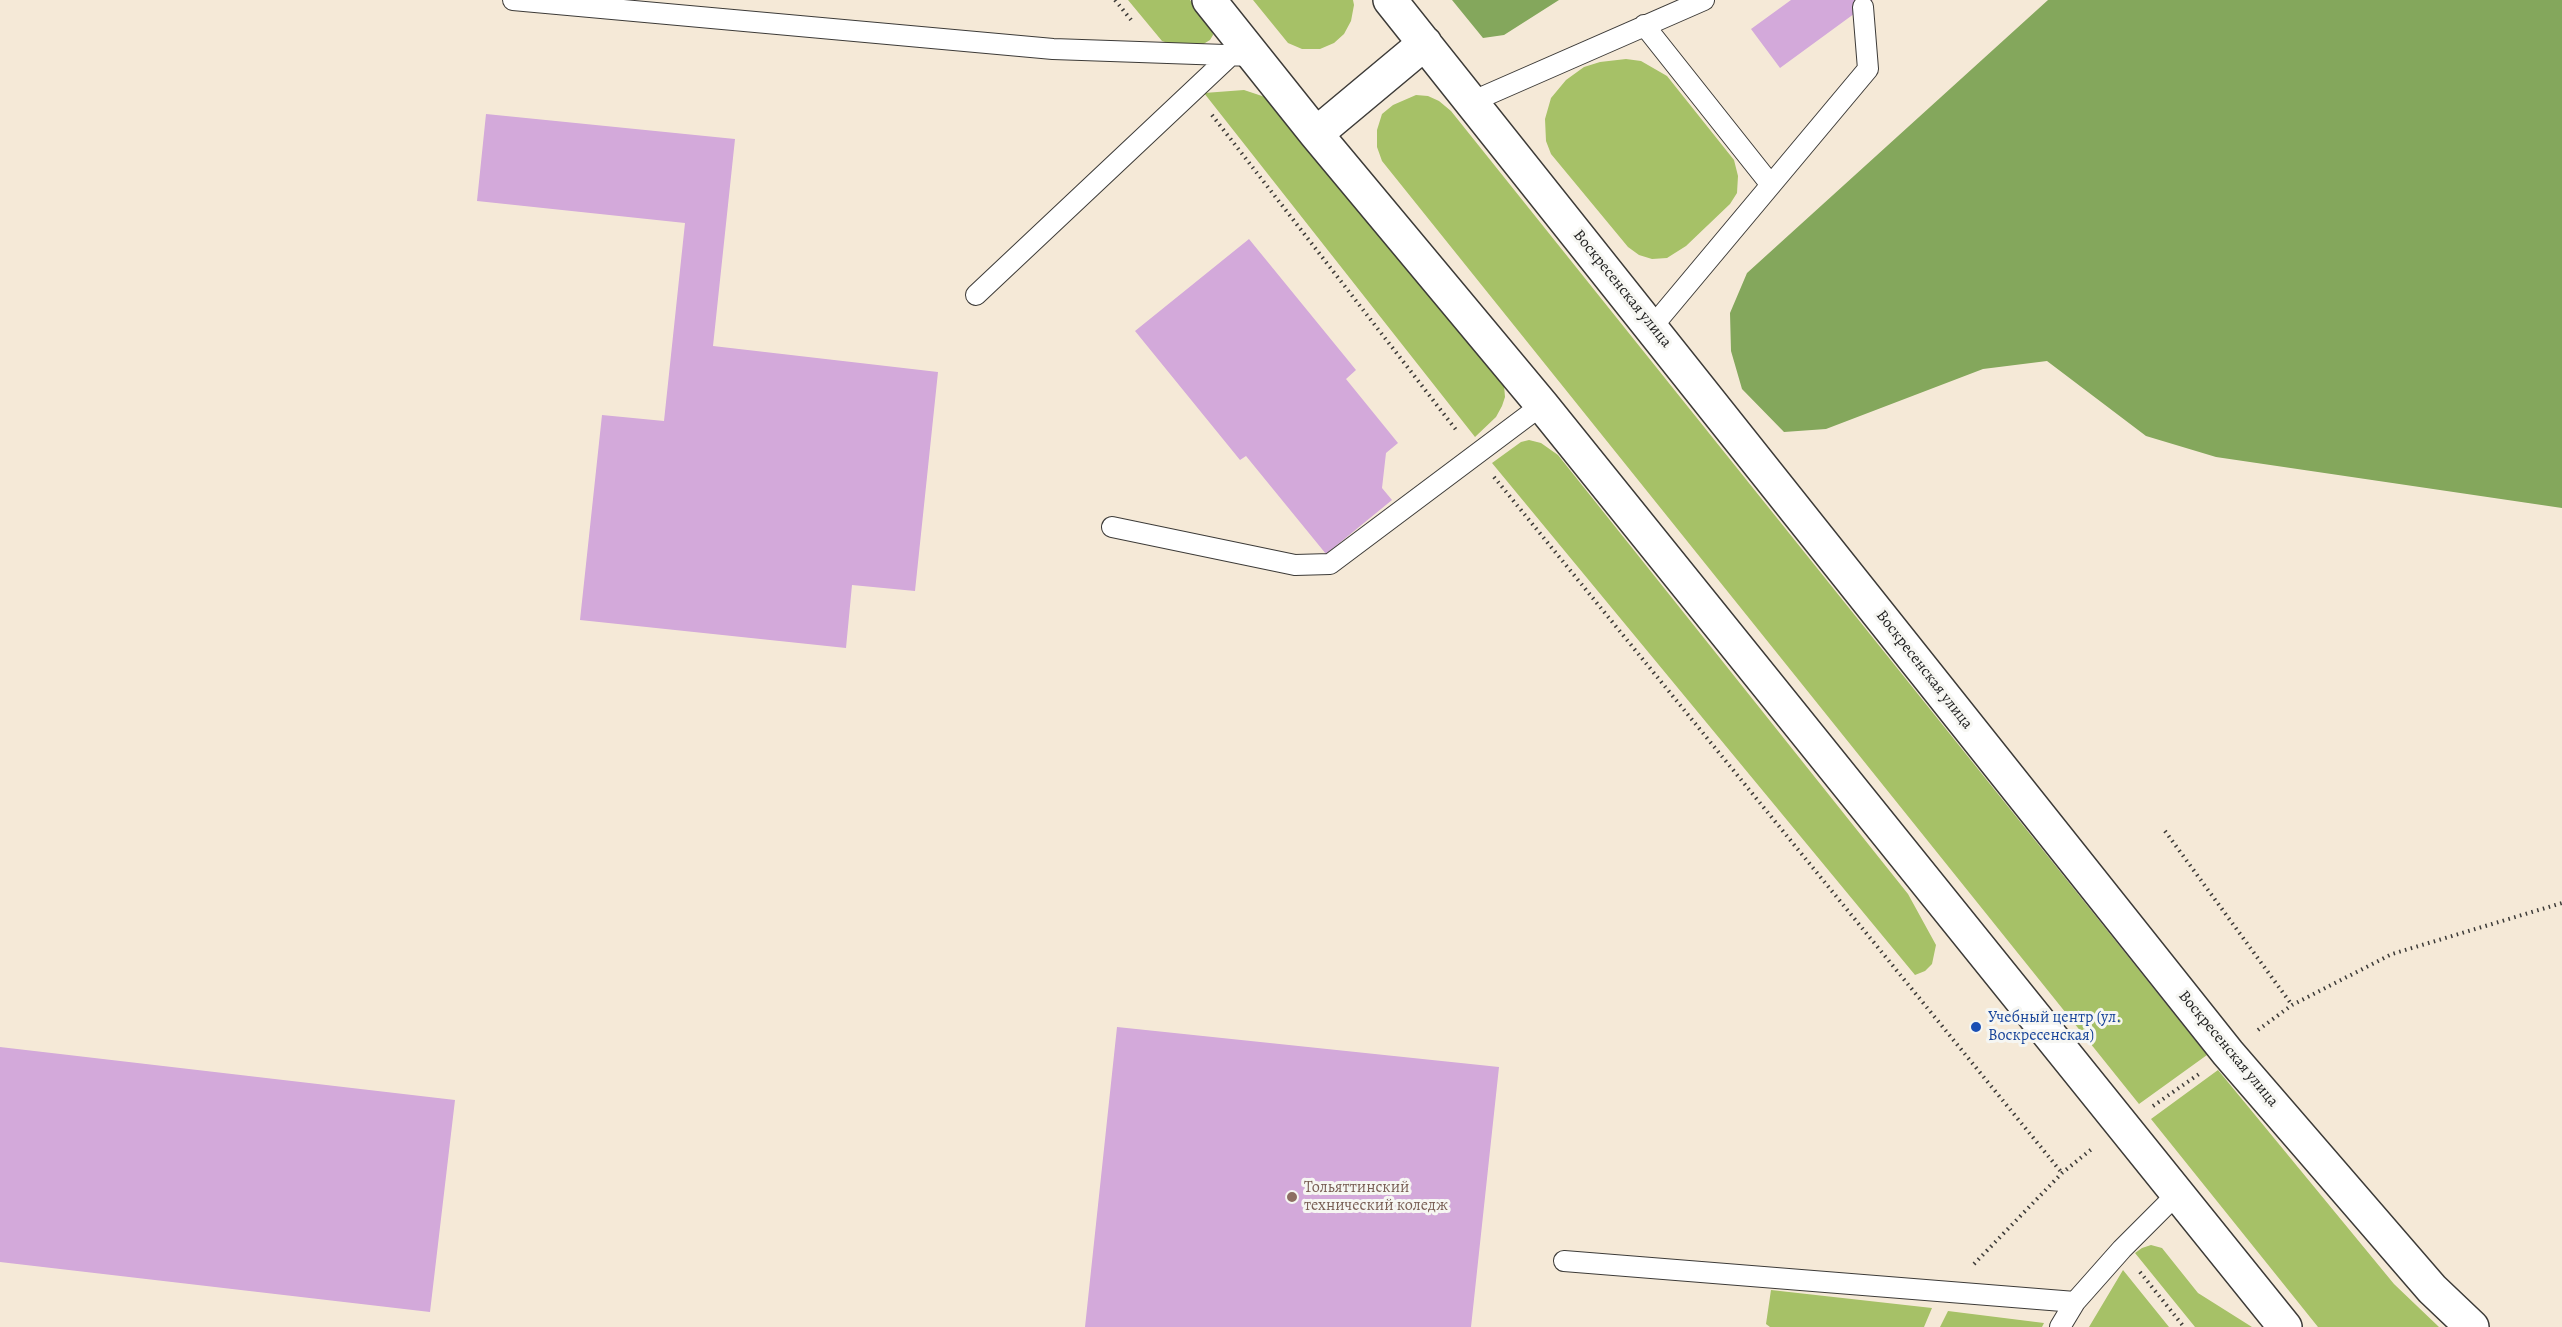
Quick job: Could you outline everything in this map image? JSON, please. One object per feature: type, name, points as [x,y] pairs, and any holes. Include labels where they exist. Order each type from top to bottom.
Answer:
[{"type":"main road","points":[[1209,0],[1242,56],[1316,134],[1542,405],[2285,1327]]},
{"type":"main road","name":"Воскресенская улица","points":[[1390,0],[2228,1053],[2432,1289],[2472,1327]]},
{"type":"main road","points":[[1316,134],[1425,43]]},
{"type":"lane","points":[[513,0],[1053,49],[1242,56]]},
{"type":"lane","points":[[1472,102],[1704,0]]},
{"type":"lane","points":[[1652,327],[1868,69],[1863,7]]},
{"type":"lane","points":[[1644,25],[1771,185]]},
{"type":"lane","points":[[976,295],[1193,90],[1242,56]]},
{"type":"lane","points":[[1112,527],[1295,565],[1330,564],[1542,405]]},
{"type":"lane","points":[[2060,1327],[2074,1302],[2122,1249],[2177,1194]]},
{"type":"lane","points":[[1564,1261],[2074,1302]]},
{"type":"path","points":[[1193,90],[1476,455],[2062,1173]]},
{"type":"path","points":[[2165,831],[2292,1005]]},
{"type":"path","points":[[1947,1292],[2062,1173],[2292,1005],[2392,954],[2562,903]]},
{"type":"path","points":[[2122,1249],[2184,1327]]},
{"type":"green space","points":[[1128,0],[1190,0],[1212,28],[1213,35],[1210,40],[1200,46],[1177,46],[1162,41]]},
{"type":"green space","points":[[1253,0],[1353,0],[1354,5],[1351,21],[1344,34],[1334,43],[1320,49],[1302,49],[1288,43]]},
{"type":"green space","points":[[1452,0],[1559,0],[1504,35],[1483,38]]},
{"type":"green space","points":[[2048,0],[2562,0],[2562,508],[2216,457],[2146,436],[2047,361],[1983,369],[1826,429],[1784,432],[1742,389],[1731,351],[1730,313],[1747,273]]},
{"type":"green space","points":[[1626,59],[1641,61],[1667,76],[1734,160],[1738,176],[1737,193],[1730,204],[1686,246],[1667,258],[1652,259],[1639,255],[1628,247],[1551,154],[1546,141],[1545,119],[1551,98],[1566,80],[1584,67],[1600,62]]},
{"type":"green space","points":[[1244,90],[1265,97],[1274,104],[1496,372],[1504,385],[1505,397],[1496,417],[1475,437],[1204,93]]},
{"type":"green space","points":[[1416,95],[1428,96],[1439,101],[1451,111],[2207,1055],[2139,1104],[1382,161],[1377,147],[1377,130],[1382,114],[1393,105]]},
{"type":"green space","points":[[1529,440],[1541,443],[1558,455],[1908,894],[1936,945],[1932,964],[1925,971],[1915,975],[1492,463],[1521,442]]},
{"type":"green space","points":[[2218,1070],[2394,1284],[2439,1327],[2318,1327],[2151,1119]]},
{"type":"green space","points":[[2151,1245],[2162,1248],[2198,1293],[2252,1327],[2195,1327],[2135,1253]]},
{"type":"green space","points":[[2123,1270],[2169,1327],[2089,1327]]},
{"type":"green space","points":[[1771,1290],[1932,1308],[1924,1327],[1770,1327],[1766,1324]]},
{"type":"green space","points":[[1948,1311],[2044,1323],[2042,1327],[1940,1327]]},
{"type":"building","points":[[1791,0],[1873,0],[1780,68],[1751,29]]},
{"type":"building","points":[[486,114],[735,139],[713,346],[938,372],[915,591],[852,585],[846,648],[580,620],[602,415],[664,421],[685,223],[477,201]]},
{"type":"building","points":[[1249,239],[1356,370],[1346,379],[1398,443],[1386,453],[1382,488],[1392,500],[1326,554],[1246,456],[1240,460],[1135,331]]},
{"type":"building","name":"Тольяттинский технический коледж","points":[[1117,1027],[1499,1067],[1471,1327],[1085,1327]]},
{"type":"building","points":[[0,1047],[455,1100],[430,1312],[0,1262]]},
{"type":"place","name":"Учебный центр (ул. Воскресенская)","points":[[1976,1027]]},
{"type":"place","name":"Тольяттинский технический коледж","points":[[1292,1197]]}]
